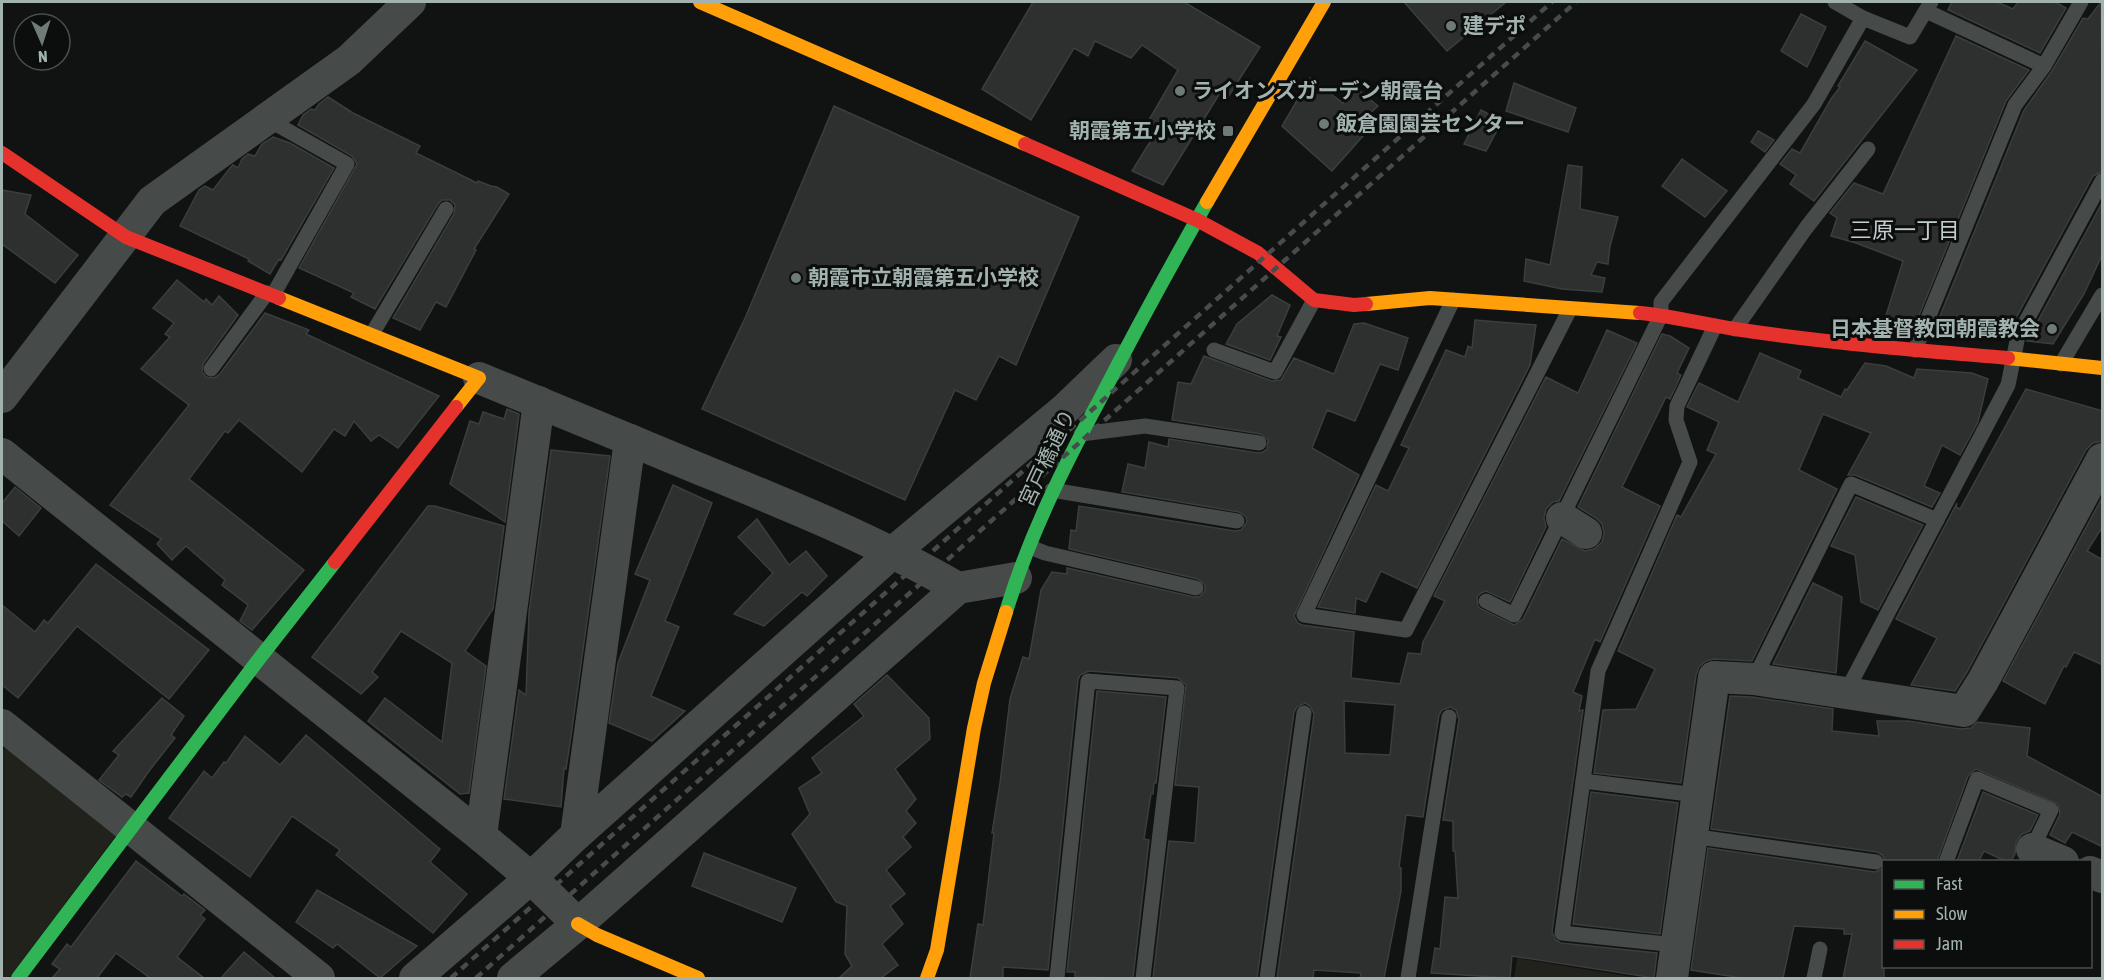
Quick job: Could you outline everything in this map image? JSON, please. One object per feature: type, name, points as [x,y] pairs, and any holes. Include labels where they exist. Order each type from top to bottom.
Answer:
[{"type":"street","points":[[2,396],[152,201],[349,60],[410,2]]},
{"type":"street","points":[[700,2],[1197,220],[1258,253],[1314,300],[1353,305],[1430,298],[1662,315],[1735,329],[1915,351],[2013,358],[2103,368]]},
{"type":"street","name":"宮戸橋通り","points":[[927,978],[937,950],[947,897],[974,728],[1016,578],[1052,490],[1123,354],[1197,220],[1324,2]]},
{"type":"street","points":[[2,153],[126,237],[372,334],[630,440],[892,553],[958,588]]},
{"type":"street","points":[[415,978],[531,878],[576,835],[892,553],[1065,409],[1123,354]]},
{"type":"street","points":[[18,978],[259,659],[479,378]]},
{"type":"street","points":[[481,836],[539,402]]},
{"type":"street","points":[[576,835],[630,440]]},
{"type":"street","points":[[2,454],[481,836],[531,878],[578,924],[597,935],[698,978]]},
{"type":"street","points":[[1672,978],[1714,677],[1754,679],[1964,711],[1983,681],[2103,459]]},
{"type":"street","points":[[513,978],[578,924],[958,588],[1016,578]]},
{"type":"street","points":[[2,725],[319,978]]},
{"type":"street","points":[[2029,855],[2057,860]]},
{"type":"lane","points":[[1834,2],[1863,18],[1910,37],[1929,6],[2044,66]]},
{"type":"lane","points":[[1915,351],[2015,105],[2044,66],[2080,2]]},
{"type":"lane","points":[[1486,601],[1514,615],[1574,526],[1662,315],[1661,302],[1814,104],[1863,18]]},
{"type":"lane","points":[[211,369],[270,294],[347,164],[267,119]]},
{"type":"lane","points":[[1735,329],[1806,228],[1868,149]]},
{"type":"lane","points":[[1845,694],[2008,385],[2018,336],[2103,181]]},
{"type":"lane","points":[[372,334],[446,209]]},
{"type":"lane","points":[[2061,364],[2103,295]]},
{"type":"lane","points":[[1214,350],[1275,372],[1314,300]]},
{"type":"lane","points":[[1453,300],[1304,615],[1406,630],[1570,309]]},
{"type":"lane","points":[[1676,945],[1562,933],[1598,671],[1690,462],[1676,420],[1677,405],[1715,326]]},
{"type":"lane","points":[[1081,434],[1145,426],[1259,443]]},
{"type":"lane","points":[[1754,679],[1851,484],[1937,520]]},
{"type":"lane","points":[[1052,490],[1237,521]]},
{"type":"lane","points":[[1030,547],[1046,553],[1196,588]]},
{"type":"lane","points":[[1057,978],[1088,681],[1177,688],[1143,978]]},
{"type":"lane","points":[[1267,978],[1304,713]]},
{"type":"lane","points":[[1408,978],[1449,717]]},
{"type":"lane","points":[[1946,860],[1977,779],[2051,810],[2029,855]]},
{"type":"lane","points":[[1583,781],[1697,795]]},
{"type":"lane","points":[[1691,836],[1876,862]]},
{"type":"lane","points":[[1814,978],[1820,949]]},
{"type":"shaded area","points":[[8,743],[120,830],[9,978],[2,978],[2,752]]},
{"type":"shaded area","points":[[1517,958],[1639,978],[1514,978]]},
{"type":"building","points":[[1033,2],[1184,2],[1260,47],[1228,97],[1220,93],[1163,185],[1132,171],[1158,129],[1149,120],[1178,70],[1142,45],[1131,58],[1095,41],[1088,56],[1074,48],[1031,120],[982,89]]},
{"type":"building","name":"建デポ","points":[[1404,2],[1506,2],[1447,51]]},
{"type":"building","points":[[1952,2],[1997,2],[2013,9],[2018,2],[2055,2],[2066,8],[2040,53],[1948,10]]},
{"type":"building","points":[[2101,2],[2103,171],[2093,176],[2009,331],[2007,339],[1984,334],[1983,337],[1933,333],[2024,110],[2052,71],[2083,18],[2088,19]]},
{"type":"building","points":[[1801,14],[1826,27],[1807,67],[1781,51]]},
{"type":"building","points":[[1956,36],[2029,70],[2006,101],[1914,328],[1883,325],[1903,261],[1831,236],[1837,218],[1830,213],[1854,183],[1883,194]]},
{"type":"building","points":[[1865,41],[1917,70],[1814,201],[1790,184],[1796,175],[1780,164],[1792,149],[1800,153]]},
{"type":"building","name":"飯倉園園芸センター","points":[[1310,78],[1343,103],[1356,88],[1378,106],[1362,121],[1368,129],[1332,171],[1282,126]]},
{"type":"building","points":[[1514,83],[1576,108],[1568,132],[1506,111]]},
{"type":"building","points":[[328,97],[353,113],[420,146],[416,153],[477,183],[478,181],[497,187],[509,194],[474,249],[476,250],[446,307],[436,302],[420,330],[393,318],[454,214],[455,205],[450,200],[442,200],[438,204],[375,309],[351,297],[354,293],[299,268],[357,164],[352,156],[298,125],[303,115],[311,109],[315,110]]},
{"type":"building","points":[[834,106],[1079,217],[1016,365],[999,356],[976,400],[955,390],[905,500],[702,409],[746,316]]},
{"type":"building","points":[[1481,110],[1502,121],[1486,151],[1464,144]]},
{"type":"building","points":[[1758,131],[1774,140],[1765,152],[1751,142]]},
{"type":"building","points":[[273,137],[290,143],[334,168],[281,260],[279,259],[270,274],[248,261],[249,259],[180,226],[199,190],[205,186],[213,190],[233,165],[238,168],[242,159],[248,154],[255,156],[262,144]]},
{"type":"building","points":[[1682,159],[1727,191],[1705,217],[1662,186]]},
{"type":"building","points":[[1568,165],[1582,167],[1580,209],[1618,217],[1608,264],[1597,262],[1591,275],[1605,278],[1602,292],[1562,289],[1524,281],[1526,259],[1550,265]]},
{"type":"building","points":[[2,190],[31,195],[25,214],[78,255],[55,283],[2,244]]},
{"type":"building","points":[[2103,201],[2103,253],[2084,294],[2053,344],[2027,341]]},
{"type":"building","points":[[177,280],[204,302],[206,299],[212,305],[219,296],[238,315],[203,364],[202,372],[206,377],[214,378],[219,375],[265,313],[309,330],[306,334],[439,396],[398,448],[379,435],[371,441],[354,421],[345,436],[334,429],[302,472],[239,420],[228,433],[225,431],[189,479],[304,570],[252,630],[240,621],[248,605],[222,585],[225,580],[186,546],[172,560],[157,544],[161,539],[110,505],[189,405],[141,369],[170,337],[165,334],[174,323],[153,308]]},
{"type":"building","points":[[1272,295],[1290,305],[1277,336],[1281,337],[1270,360],[1226,344],[1237,324]]},
{"type":"building","points":[[1475,320],[1536,325],[1530,365],[1417,588],[1381,571],[1366,602],[1356,598],[1355,613],[1318,607],[1376,485],[1388,491],[1409,448],[1401,445],[1446,350],[1465,357],[1468,346],[1472,348]]},
{"type":"building","points":[[1364,323],[1408,338],[1398,370],[1380,364],[1355,421],[1327,410],[1312,448],[1359,475],[1294,616],[1302,625],[1354,632],[1351,678],[1400,684],[1408,653],[1421,654],[1423,642],[1445,601],[1434,596],[1546,377],[1578,393],[1607,330],[1637,343],[1559,501],[1553,502],[1546,509],[1544,518],[1546,527],[1510,602],[1486,591],[1477,597],[1478,606],[1481,609],[1514,625],[1523,619],[1562,539],[1585,551],[1594,549],[1602,542],[1604,533],[1602,524],[1578,507],[1662,334],[1670,336],[1689,348],[1677,373],[1681,375],[1670,399],[1666,397],[1622,487],[1660,506],[1600,642],[1595,639],[1573,692],[1582,696],[1579,711],[1583,710],[1552,932],[1556,940],[1561,943],[1657,953],[1654,978],[1512,956],[1510,978],[1431,973],[1435,948],[1440,949],[1445,897],[1458,898],[1455,851],[1453,851],[1453,821],[1443,820],[1459,719],[1456,710],[1450,707],[1442,710],[1439,715],[1423,817],[1406,815],[1399,867],[1401,868],[1401,891],[1384,978],[1360,978],[1361,973],[1314,970],[1313,978],[1277,978],[1314,714],[1310,706],[1305,703],[1297,707],[1294,712],[1257,978],[1153,978],[1169,841],[1195,843],[1199,787],[1175,785],[1186,685],[1178,678],[1089,671],[1080,675],[1078,680],[1048,970],[1003,967],[1003,978],[970,978],[978,924],[983,925],[994,833],[992,833],[1010,699],[1023,657],[1029,659],[1041,590],[1052,572],[1067,574],[1067,568],[1194,597],[1199,597],[1205,591],[1205,585],[1198,579],[1069,549],[1071,530],[1076,531],[1079,506],[1235,531],[1241,530],[1247,522],[1246,517],[1239,512],[1122,492],[1128,464],[1145,468],[1149,442],[1168,447],[1169,439],[1263,452],[1267,449],[1268,440],[1261,434],[1172,420],[1178,382],[1191,384],[1204,356],[1272,381],[1281,380],[1294,358],[1334,374],[1354,324]],"holes":[[[1344,701],[1395,705],[1390,755],[1345,753]]]},
{"type":"building","points":[[1760,353],[1801,371],[1798,378],[1841,397],[1865,363],[1886,366],[1914,378],[1917,369],[1972,373],[1988,379],[1978,422],[1960,455],[1942,445],[1924,486],[1940,493],[1932,507],[1855,475],[1848,475],[1871,433],[1823,414],[1799,470],[1837,489],[1752,661],[1714,659],[1706,661],[1699,667],[1681,783],[1594,773],[1603,710],[1636,709],[1655,669],[1618,651],[1677,515],[1681,517],[1716,454],[1707,450],[1719,422],[1687,407],[1699,383],[1738,402]]},
{"type":"building","points":[[2026,389],[2103,411],[2103,441],[2093,443],[2086,450],[1955,691],[1911,685],[1937,638],[1896,619],[1957,503],[1956,507],[1960,509]]},
{"type":"building","points":[[507,409],[519,414],[505,522],[450,484],[470,421],[479,424],[483,412],[504,419]]},
{"type":"building","points":[[551,450],[610,456],[570,743],[566,769],[564,768],[561,807],[504,799],[519,690],[526,695],[529,612]]},
{"type":"building","points":[[673,485],[712,503],[665,621],[679,627],[651,696],[685,711],[652,741],[609,723],[618,663],[650,580],[635,574]]},
{"type":"building","points":[[15,487],[41,508],[19,536],[2,521],[2,503]]},
{"type":"building","points":[[2103,496],[2103,526],[2087,551],[2103,560],[2103,665],[2074,652],[2066,667],[2064,666],[2045,704],[2003,681]]},
{"type":"building","points":[[1856,497],[1923,525],[1878,610],[1861,602],[1855,555],[1831,546]]},
{"type":"building","points":[[428,506],[504,526],[493,609],[465,651],[486,666],[469,793],[460,794],[368,721],[385,698],[442,742],[452,663],[401,631],[372,672],[378,677],[361,694],[312,657]]},
{"type":"building","points":[[757,519],[789,565],[806,551],[827,576],[807,596],[802,592],[764,626],[734,614],[773,573],[738,537]]},
{"type":"building","points":[[96,564],[209,650],[169,699],[77,626],[18,698],[2,685],[2,605],[35,632],[44,620],[48,623]]},
{"type":"building","points":[[1813,583],[1842,597],[1836,673],[1773,664]]},
{"type":"building","points":[[887,675],[929,718],[930,739],[895,769],[916,799],[906,811],[916,823],[903,837],[911,847],[886,870],[905,894],[890,906],[903,924],[882,944],[898,965],[881,978],[839,978],[852,966],[845,954],[847,906],[836,902],[792,834],[810,814],[799,788],[822,773],[812,758],[864,716],[854,704]]},
{"type":"building","points":[[1097,691],[1166,697],[1156,783],[1154,783],[1153,794],[1151,794],[1144,839],[1149,840],[1133,978],[1075,977],[1075,972],[1067,972]]},
{"type":"building","points":[[1730,696],[1833,709],[1832,731],[1879,736],[1877,721],[1908,721],[1961,729],[1971,728],[1977,722],[2030,728],[2027,756],[2103,797],[2103,847],[2072,832],[2065,843],[2050,835],[2060,814],[2058,804],[1976,769],[1968,776],[1937,860],[1885,860],[1877,852],[1711,829]]},
{"type":"building","points":[[162,698],[184,716],[171,735],[175,738],[131,797],[126,794],[122,797],[99,780],[119,755],[113,751]]},
{"type":"building","points":[[306,735],[440,849],[430,862],[467,894],[433,933],[336,855],[340,850],[292,816],[250,877],[169,818],[204,771],[212,778],[245,736],[280,765]]},
{"type":"building","points":[[1591,792],[1678,803],[1660,934],[1573,924]]},
{"type":"building","points":[[1983,792],[2038,815],[2030,831],[2022,834],[2016,842],[2015,854],[2012,860],[2003,860],[1984,851],[1980,860],[1957,860]]},
{"type":"building","points":[[1708,848],[1875,872],[1882,869],[1882,968],[1884,968],[1884,978],[1843,978],[1852,934],[1844,934],[1844,929],[1794,926],[1783,978],[1742,978],[1691,970]]},
{"type":"building","points":[[704,853],[796,888],[782,922],[692,886]]},
{"type":"building","points":[[136,861],[182,896],[184,894],[205,910],[200,915],[205,919],[177,957],[204,978],[150,978],[116,953],[97,978],[52,978],[60,969],[52,964],[67,944],[71,947]]},
{"type":"building","points":[[317,890],[417,946],[380,978],[337,944],[333,948],[296,922]]},
{"type":"building","points":[[244,952],[275,978],[221,978]]},
{"type":"railway","points":[[451,978],[1552,2]]},
{"type":"railway","points":[[476,978],[1576,2]]},
{"type":"traffic: fast","points":[[1006,612],[1025,556],[1060,477],[1139,325],[1207,202]]},
{"type":"traffic: fast","points":[[18,978],[335,562]]},
{"type":"traffic: slow","points":[[700,2],[1025,144]]},
{"type":"traffic: slow","points":[[1207,202],[1324,2]]},
{"type":"traffic: slow","points":[[279,298],[479,378],[456,407]]},
{"type":"traffic: slow","points":[[1366,304],[1430,298],[1640,313]]},
{"type":"traffic: slow","points":[[2008,358],[2102,368]]},
{"type":"traffic: slow","points":[[927,978],[937,950],[974,728],[984,683],[1006,612]]},
{"type":"traffic: slow","points":[[578,924],[597,935],[698,978]]},
{"type":"traffic: jam","points":[[1025,144],[1197,220],[1258,253],[1314,300],[1354,305],[1366,304]]},
{"type":"traffic: jam","points":[[2,153],[126,237],[279,298]]},
{"type":"traffic: jam","points":[[1640,313],[1803,338],[2008,358]]},
{"type":"traffic: jam","points":[[335,562],[456,407]]},
{"type":"place","name":"建デポ","points":[[1451,26]]},
{"type":"place","name":"ライオンズガーデン朝霞台","points":[[1180,91]]},
{"type":"place","name":"飯倉園園芸センター","points":[[1324,124]]},
{"type":"place","name":"朝霞第五小学校","points":[[1228,131]]},
{"type":"place","name":"朝霞市立朝霞第五小学校","points":[[796,278]]},
{"type":"place","name":"日本基督教団朝霞教会","points":[[2052,329]]},
{"type":"district","name":"三原一丁目","points":[[1905,230]]}]
